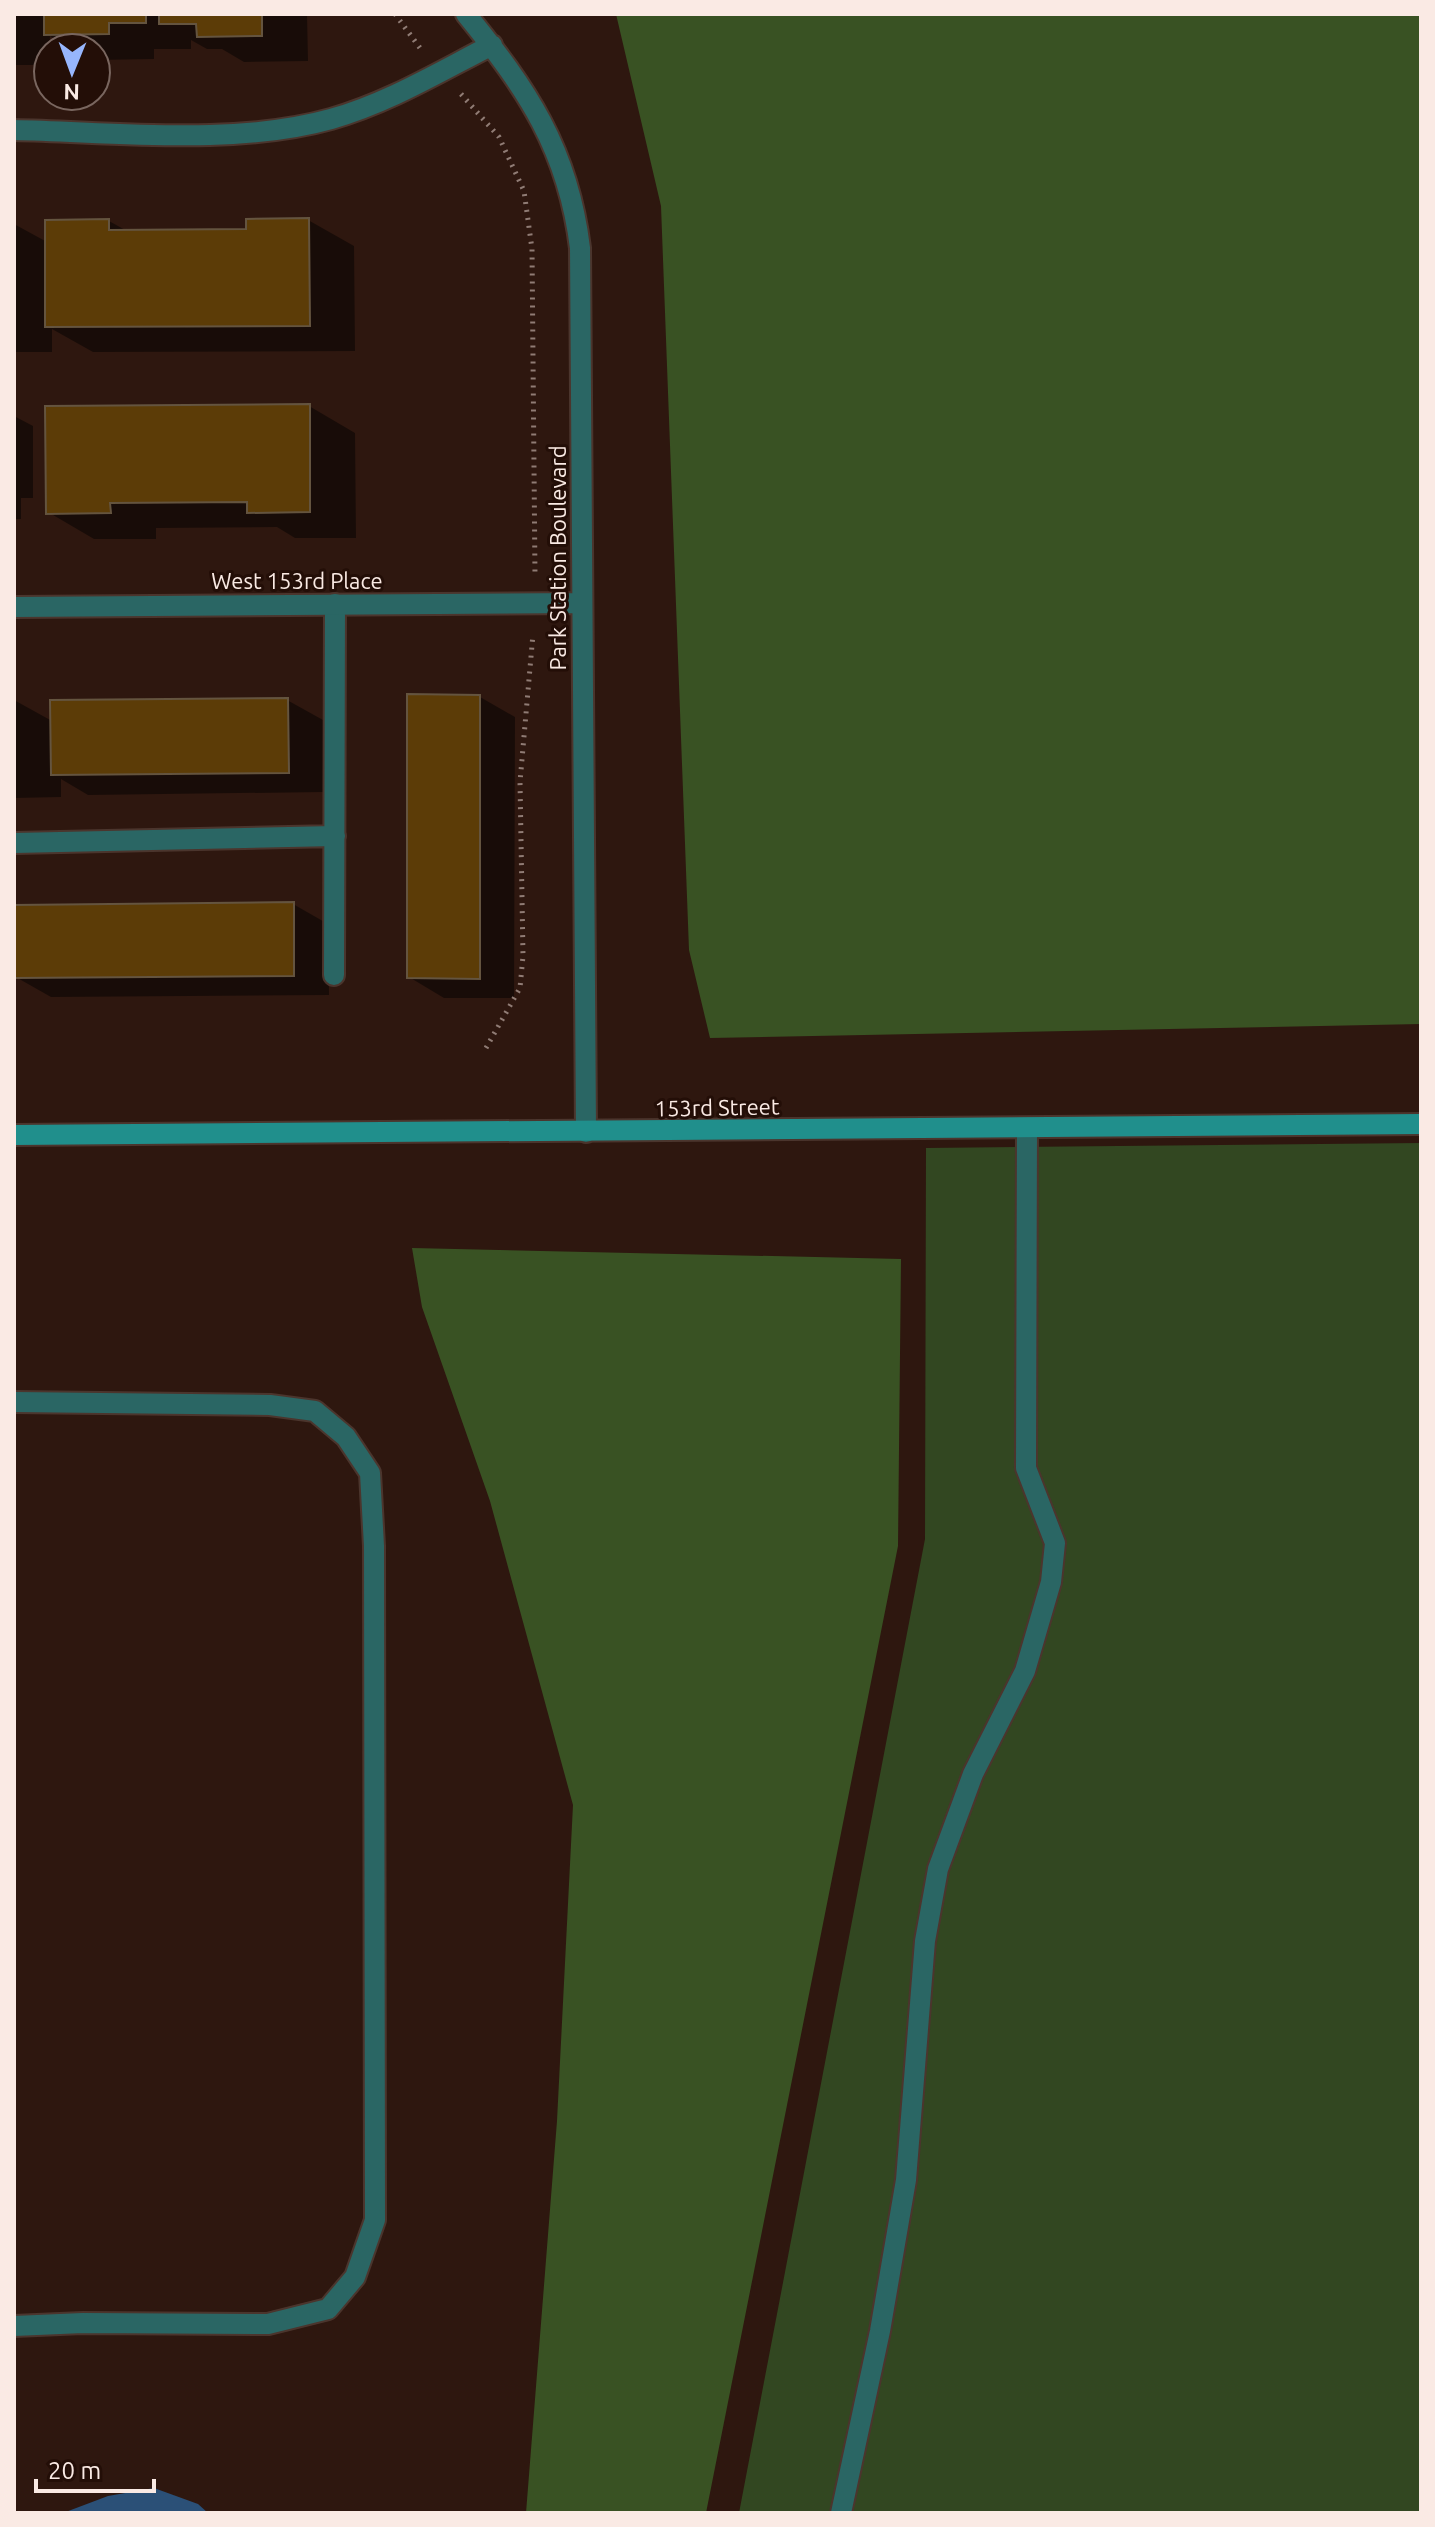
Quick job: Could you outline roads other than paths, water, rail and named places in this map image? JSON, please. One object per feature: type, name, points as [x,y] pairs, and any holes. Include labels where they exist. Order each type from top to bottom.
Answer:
[{"type":"street","name":"Park Station Boulevard","points":[[466,14],[492,45],[537,110],[565,174],[575,209],[580,248],[586,1132]]},
{"type":"street","points":[[14,130],[200,134],[270,131],[331,119],[397,94],[492,45]]},
{"type":"street","name":"West 153rd Place","points":[[14,607],[581,603]]},
{"type":"street","points":[[334,975],[335,604]]},
{"type":"street","points":[[14,843],[335,836]]},
{"type":"street","name":"153rd Street","points":[[14,1135],[1421,1124]]},
{"type":"street","points":[[841,2513],[880,2331],[906,2180],[925,1941],[938,1869],[973,1774],[1025,1671],[1051,1582],[1055,1543],[1026,1468],[1027,1128]]},
{"type":"street","points":[[14,1402],[270,1405],[315,1411],[346,1437],[370,1473],[374,1546],[375,2064],[375,2220],[355,2277],[328,2309],[268,2324],[83,2323],[14,2326]]},
{"type":"water","points":[[154,2488],[198,2504],[208,2513],[63,2513],[108,2496]]}]
